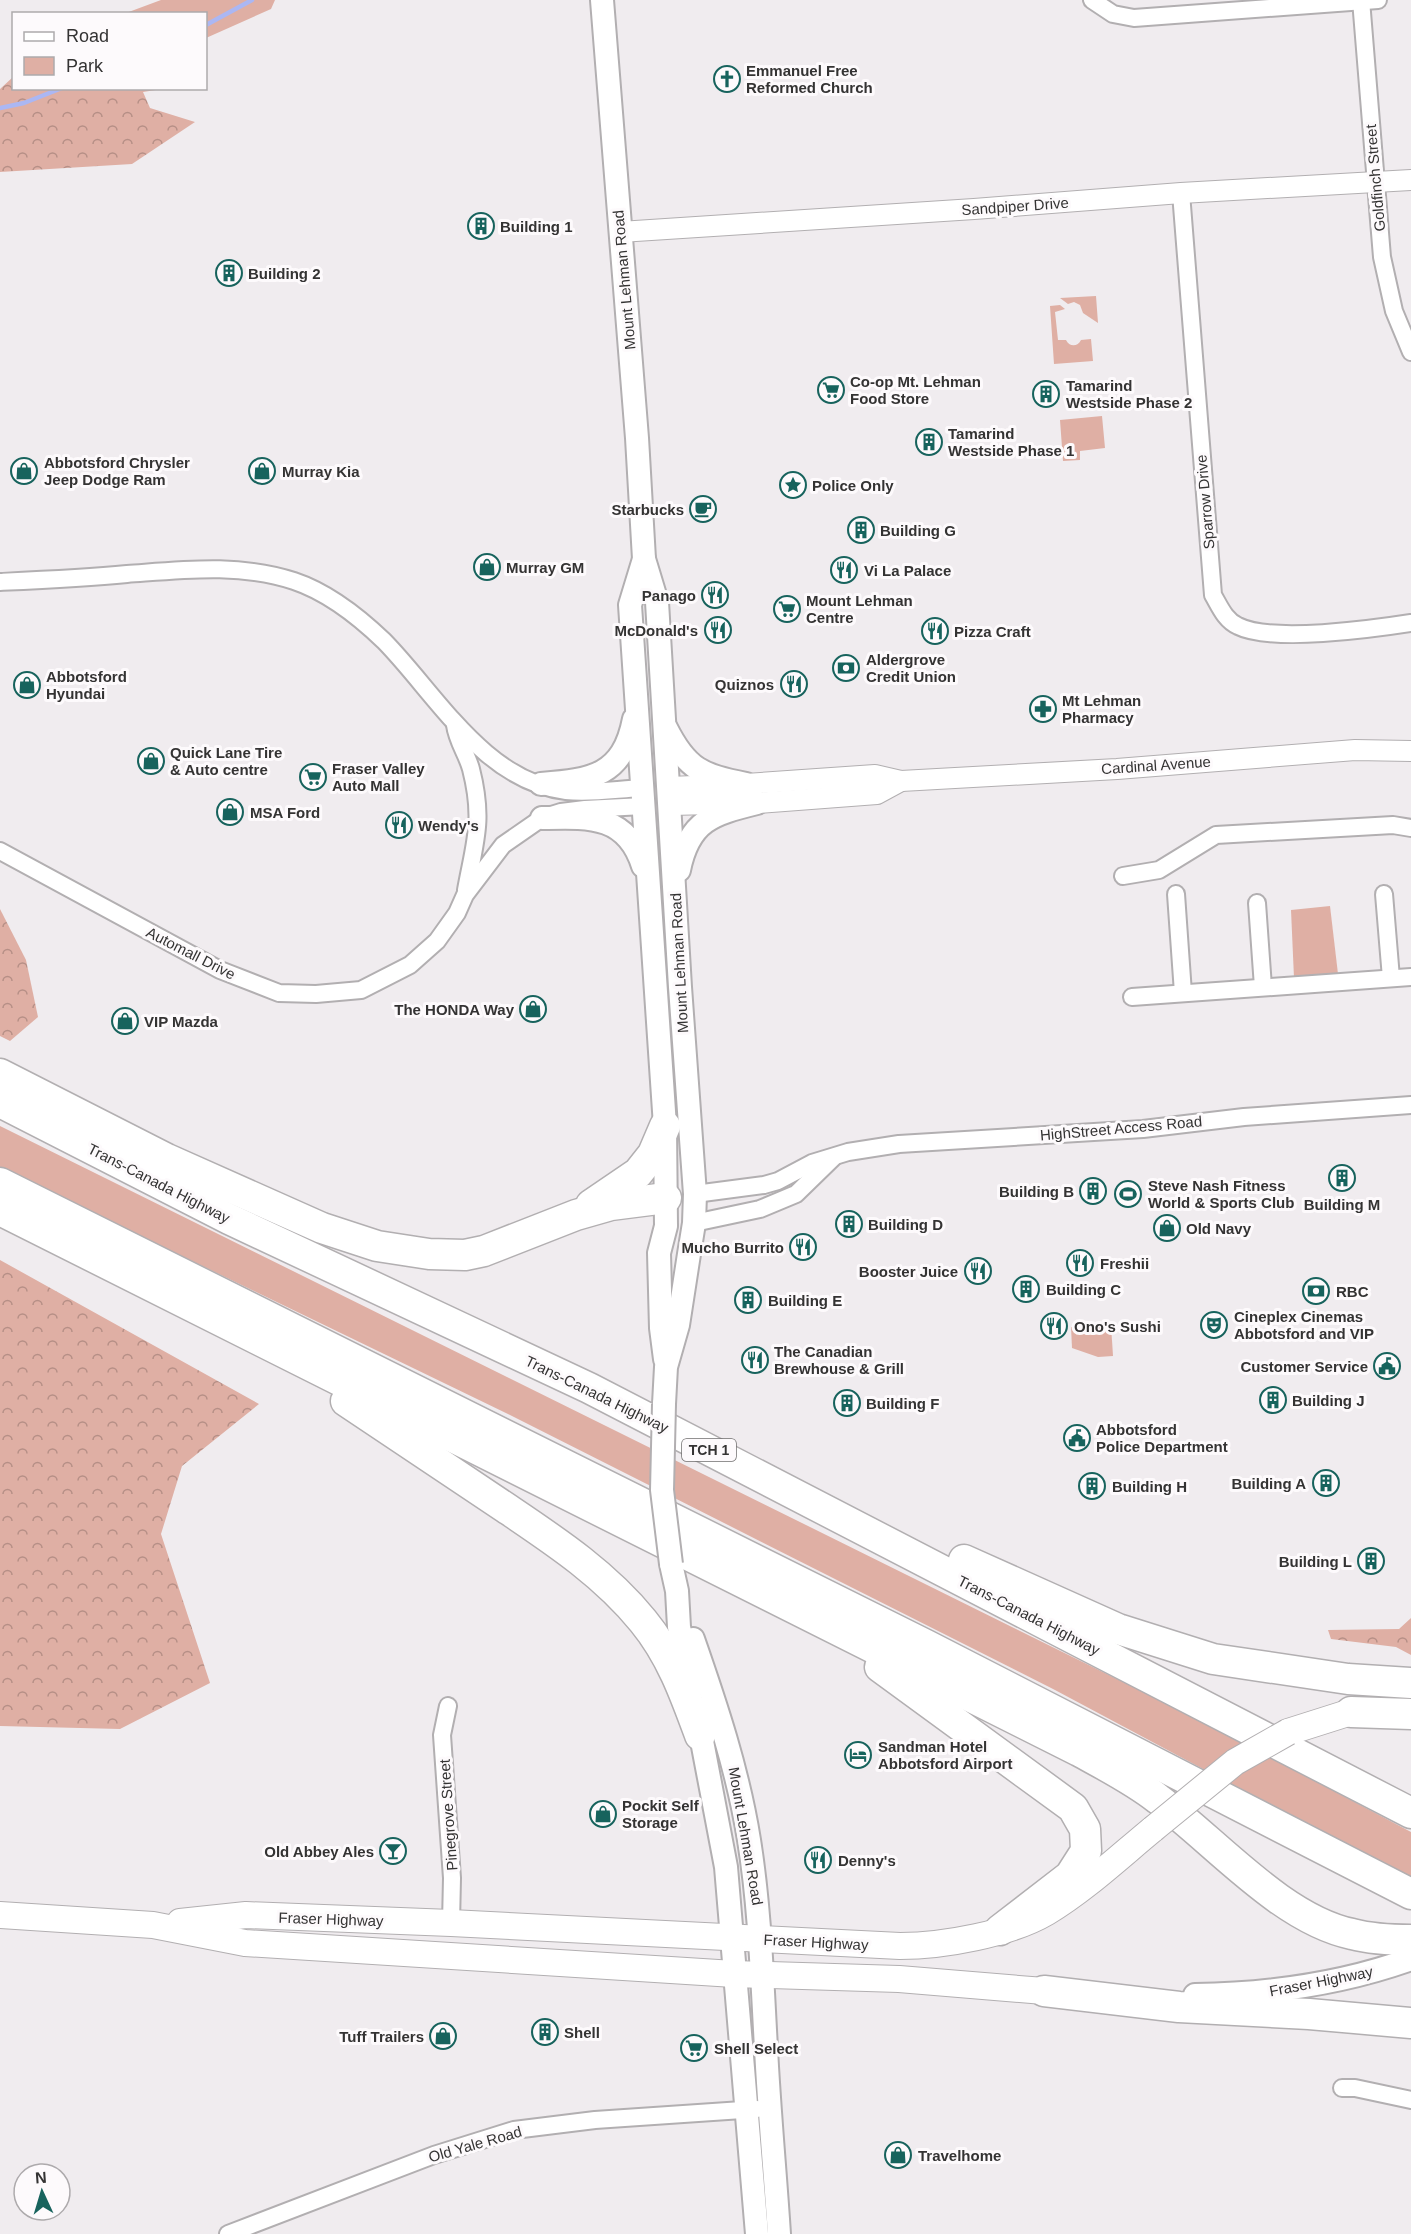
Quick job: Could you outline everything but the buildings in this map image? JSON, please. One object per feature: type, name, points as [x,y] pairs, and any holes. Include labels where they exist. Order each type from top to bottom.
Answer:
[{"type":"highway","points":[[0,1074],[167,1159],[322,1228],[377,1246],[429,1254],[465,1255],[484,1251],[576,1215],[611,1205],[676,1206]]},
{"type":"highway","name":"Trans-Canada Highway","points":[[0,1102],[230,1219],[589,1388],[1411,1813]]},
{"type":"highway","points":[[576,1215],[638,1173],[652,1154],[665,1126]]},
{"type":"highway","points":[[0,1183],[915,1640],[1411,1894]]},
{"type":"highway","points":[[0,1210],[1079,1751],[1156,1797],[1283,1902],[1314,1920],[1350,1934],[1389,1940],[1411,1940]]},
{"type":"highway","points":[[249,1336],[553,1540],[604,1579],[644,1622],[663,1649],[679,1679],[700,1735]]},
{"type":"highway","points":[[589,1388],[1118,1629],[1213,1659],[1348,1679],[1411,1683]]},
{"type":"highway","points":[[783,1602],[892,1675],[1073,1808],[1085,1829],[1086,1851],[1071,1876],[1000,1930]]},
{"type":"highway","points":[[1351,1712],[1411,1714]]},
{"type":"highway","points":[[1044,1992],[1179,2007],[1411,2023]]},
{"type":"main road","name":"Mount Lehman Road","points":[[602,0],[637,438],[644,559],[657,602],[680,987],[676,1206],[659,1253],[661,1328],[666,1366],[662,1449],[663,1516],[676,1591],[679,1627],[723,1841],[757,2234]]},
{"type":"main road","name":"Mount Lehman Road","points":[[644,559],[630,605],[665,1126],[676,1206]]},
{"type":"main road","points":[[541,784],[594,777],[610,766],[630,738],[637,702]]},
{"type":"main road","points":[[665,726],[675,745],[691,764],[710,777],[751,794]]},
{"type":"main road","points":[[675,886],[682,855],[697,827],[751,794]]},
{"type":"main road","points":[[644,797],[670,796]]},
{"type":"main road","points":[[542,818],[575,817],[620,828],[638,849],[650,886]]},
{"type":"main road","points":[[676,1206],[694,1222]]},
{"type":"main road","name":"Mount Lehman Road","points":[[666,1366],[678,1325],[694,1222]]},
{"type":"main road","name":"Mount Lehman Road","points":[[676,1591],[721,1721],[736,1776],[752,1858],[759,1912],[779,2234]]},
{"type":"main road","name":"Fraser Highway","points":[[153,1925],[246,1915],[927,1946],[1000,1930],[1046,1913],[1078,1890],[1212,1779],[1260,1747],[1288,1732],[1351,1712],[1391,1702],[1411,1701]]},
{"type":"main road","name":"Fraser Highway","points":[[0,1915],[153,1925],[245,1942],[734,1974],[899,1979],[1044,1992],[1182,1995],[1283,1991],[1344,1979],[1411,1959]]},
{"type":"street","points":[[1092,0],[1113,14],[1134,18],[1378,0]]},
{"type":"street","name":"Goldfinch Street","points":[[1361,1],[1382,258],[1394,312],[1411,352]]},
{"type":"street","name":"Sandpiper Drive","points":[[620,232],[1181,193],[1411,180]]},
{"type":"street","name":"Sparrow Drive","points":[[1181,193],[1212,595],[1225,616],[1237,626],[1255,633],[1351,630],[1411,622]]},
{"type":"street","name":"Automall Drive","points":[[0,582],[205,569],[250,570],[295,581],[339,603],[383,641],[454,722],[500,764],[523,778],[565,791],[644,797]]},
{"type":"street","name":"Automall Drive","points":[[0,851],[220,970],[279,993],[316,994],[361,990],[410,964],[437,941],[457,913],[465,895],[477,841],[478,805],[470,766],[456,733],[454,722]]},
{"type":"street","name":"Cardinal Avenue","points":[[670,796],[751,794],[876,775],[901,781],[1117,769],[1355,750],[1411,751]]},
{"type":"street","name":"Automall Drive","points":[[465,895],[503,845],[542,818],[561,812],[644,797]]},
{"type":"street","points":[[1124,876],[1159,870],[1216,835],[1393,825],[1411,828]]},
{"type":"street","points":[[1176,894],[1183,993]]},
{"type":"street","points":[[1384,894],[1390,978]]},
{"type":"street","points":[[1257,903],[1263,987]]},
{"type":"street","points":[[1132,997],[1411,977]]},
{"type":"street","name":"HighStreet Access Road","points":[[676,1206],[778,1181],[812,1163],[848,1152],[899,1144],[1143,1129],[1244,1117],[1411,1105]]},
{"type":"street","name":"HighStreet Access Road","points":[[694,1222],[760,1209],[796,1194],[833,1158]]},
{"type":"street","name":"Pinegrove Street","points":[[448,1706],[442,1736],[452,1878],[451,1923]]},
{"type":"street","points":[[1342,2088],[1355,2088],[1411,2100]]},
{"type":"street","name":"Old Yale Road","points":[[228,2234],[434,2155],[514,2130],[595,2120],[770,2108]]},
{"type":"green space","points":[[161,0],[275,0],[271,9],[207,38],[207,12],[129,12]]},
{"type":"green space","points":[[12,78],[12,90],[156,90],[143,92],[150,108],[195,122],[132,164],[0,172],[0,89]]},
{"type":"green space","points":[[1096,296],[1098,323],[1083,313],[1080,305],[1074,302],[1068,304],[1060,298]]},
{"type":"green space","points":[[1060,305],[1065,309],[1055,312],[1058,340],[1066,340],[1069,344],[1074,345],[1081,340],[1091,339],[1093,361],[1054,364],[1050,306]]},
{"type":"green space","points":[[1102,416],[1105,448],[1080,451],[1080,460],[1063,461],[1060,420]]},
{"type":"green space","points":[[1330,906],[1338,974],[1294,978],[1291,910]]},
{"type":"green space","points":[[0,909],[26,960],[38,1017],[10,1041],[0,1036]]},
{"type":"green space","points":[[0,1126],[1208,1724],[1411,1832],[1411,1880],[1055,1690],[512,1416],[0,1168]]},
{"type":"green space","points":[[0,1260],[259,1404],[182,1466],[161,1534],[210,1683],[120,1729],[0,1726]]},
{"type":"green space","points":[[1111,1325],[1113,1356],[1098,1357],[1072,1348],[1071,1327]]},
{"type":"green space","points":[[1411,1618],[1411,1655],[1396,1647],[1331,1639],[1328,1630],[1399,1629]]},
{"type":"waterway","points":[[207,24],[252,0]]},
{"type":"waterway","points":[[0,108],[24,103],[57,90]]},
{"type":"place","name":"Emmanuel Free Reformed Church","points":[[727,79]]},
{"type":"place","name":"Building 1","points":[[481,226]]},
{"type":"place","name":"Building 2","points":[[229,273]]},
{"type":"place","name":"Co-op Mt. Lehman Food Store","points":[[831,390]]},
{"type":"place","name":"Tamarind Westside Phase 2","points":[[1046,394]]},
{"type":"place","name":"Tamarind Westside Phase 1","points":[[929,442]]},
{"type":"place","name":"Abbotsford Chrysler Jeep Dodge Ram","points":[[24,471]]},
{"type":"place","name":"Murray Kia","points":[[262,471]]},
{"type":"place","name":"Police Only","points":[[793,485]]},
{"type":"place","name":"Starbucks","points":[[703,509]]},
{"type":"place","name":"Building G","points":[[861,530]]},
{"type":"place","name":"Murray GM","points":[[487,567]]},
{"type":"place","name":"Vi La Palace","points":[[844,570]]},
{"type":"place","name":"Panago","points":[[715,595]]},
{"type":"place","name":"Mount Lehman Centre","points":[[787,609]]},
{"type":"place","name":"McDonald's","points":[[718,630]]},
{"type":"place","name":"Pizza Craft","points":[[935,631]]},
{"type":"place","name":"Aldergrove Credit Union","points":[[846,668]]},
{"type":"place","name":"Quiznos","points":[[794,684]]},
{"type":"place","name":"Abbotsford Hyundai","points":[[27,685]]},
{"type":"place","name":"Mt Lehman Pharmacy","points":[[1043,709]]},
{"type":"place","name":"Quick Lane Tire & Auto centre","points":[[151,761]]},
{"type":"place","name":"Fraser Valley Auto Mall","points":[[313,777]]},
{"type":"place","name":"MSA Ford","points":[[230,812]]},
{"type":"place","name":"Wendy's","points":[[399,825]]},
{"type":"place","name":"The HONDA Way","points":[[533,1009]]},
{"type":"place","name":"VIP Mazda","points":[[125,1021]]},
{"type":"place","name":"Building M","points":[[1342,1178]]},
{"type":"place","name":"Building B","points":[[1093,1191]]},
{"type":"place","name":"Steve Nash Fitness World & Sports Club","points":[[1128,1194]]},
{"type":"place","name":"Building D","points":[[849,1224]]},
{"type":"place","name":"Old Navy","points":[[1167,1228]]},
{"type":"place","name":"Mucho Burrito","points":[[803,1247]]},
{"type":"place","name":"Freshii","points":[[1080,1263]]},
{"type":"place","name":"Booster Juice","points":[[978,1271]]},
{"type":"place","name":"Building C","points":[[1026,1289]]},
{"type":"place","name":"RBC","points":[[1316,1291]]},
{"type":"place","name":"Building E","points":[[748,1300]]},
{"type":"place","name":"Cineplex Cinemas Abbotsford and VIP","points":[[1214,1325]]},
{"type":"place","name":"Ono's Sushi","points":[[1054,1326]]},
{"type":"place","name":"The Canadian Brewhouse & Grill","points":[[755,1360]]},
{"type":"place","name":"Customer Service","points":[[1387,1366]]},
{"type":"place","name":"Building J","points":[[1273,1400]]},
{"type":"place","name":"Building F","points":[[847,1403]]},
{"type":"place","name":"Abbotsford Police Department","points":[[1077,1438]]},
{"type":"place","name":"Building A","points":[[1326,1483]]},
{"type":"place","name":"Building H","points":[[1092,1486]]},
{"type":"place","name":"Building L","points":[[1371,1561]]},
{"type":"place","name":"Sandman Hotel Abbotsford Airport","points":[[858,1755]]},
{"type":"place","name":"Pockit Self Storage","points":[[603,1814]]},
{"type":"place","name":"Old Abbey Ales","points":[[393,1851]]},
{"type":"place","name":"Denny's","points":[[818,1860]]},
{"type":"place","name":"Shell","points":[[545,2032]]},
{"type":"place","name":"Tuff Trailers","points":[[443,2036]]},
{"type":"place","name":"Shell Select","points":[[694,2048]]},
{"type":"place","name":"Travelhome","points":[[898,2155]]}]
